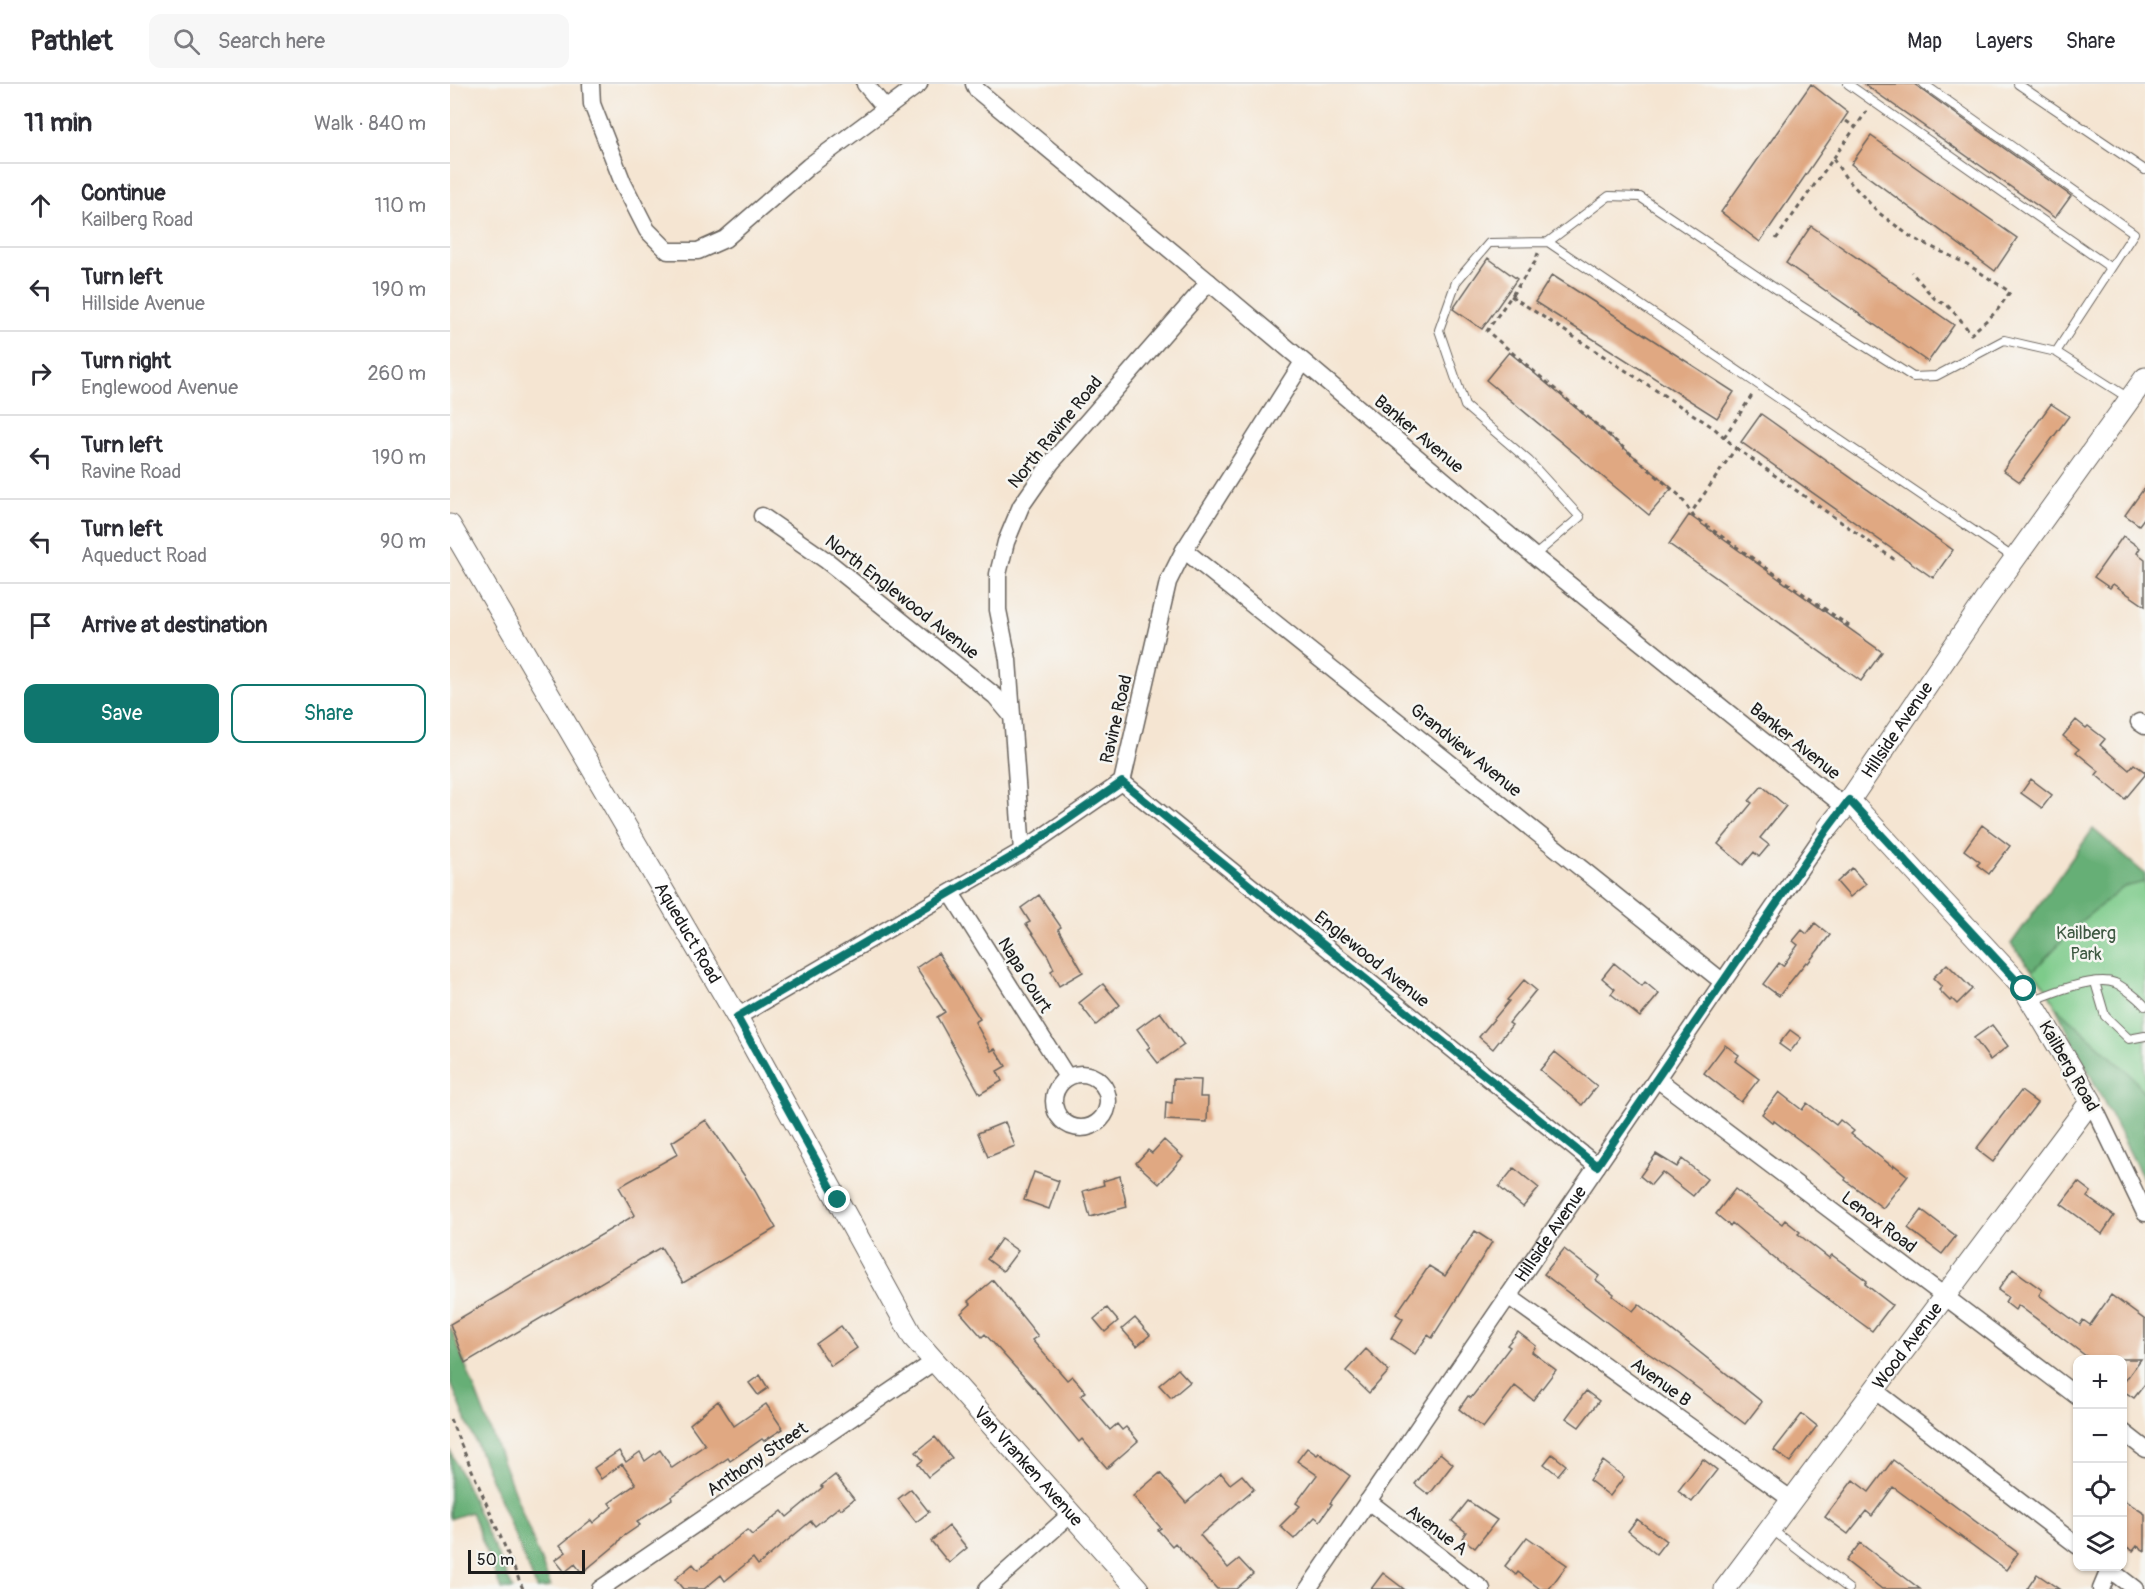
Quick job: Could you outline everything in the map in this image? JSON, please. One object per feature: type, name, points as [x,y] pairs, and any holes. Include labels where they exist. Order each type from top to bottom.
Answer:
[{"type":"street","points":[[591,84],[592,104],[623,183],[647,230],[668,251],[698,251],[725,239],[809,166],[919,84]]},
{"type":"street","points":[[865,84],[886,109]]},
{"type":"street","name":"Banker Avenue","points":[[974,84],[977,90],[1209,282],[1533,556],[1847,803]]},
{"type":"street","name":"North Ravine Road","points":[[1022,851],[1008,660],[998,610],[998,574],[1006,542],[1021,506],[1051,463],[1209,282]]},
{"type":"street","name":"Ravine Road","points":[[737,1017],[1022,851],[1122,782],[1168,582],[1184,550],[1303,362]]},
{"type":"street","name":"Hillside Avenue","points":[[1308,1589],[1988,596],[2145,378]]},
{"type":"street","name":"North Englewood Avenue","points":[[762,516],[836,569],[995,696],[1011,715]]},
{"type":"street","name":"Aqueduct Road","points":[[450,525],[737,1017],[919,1344]]},
{"type":"street","name":"Grandview Avenue","points":[[1184,550],[1723,982]]},
{"type":"street","name":"Englewood Avenue","points":[[1122,782],[1597,1166]]},
{"type":"street","name":"Kailberg Road","points":[[1847,803],[2024,989],[2091,1101],[2145,1213]]},
{"type":"street","name":"Napa Court","points":[[951,893],[1067,1077]]},
{"type":"street","name":"Lenox Road","points":[[1657,1078],[2073,1393]]},
{"type":"street","name":"Wood Avenue","points":[[1725,1589],[2091,1101]]},
{"type":"street","name":"Avenue B","points":[[1508,1296],[1792,1500]]},
{"type":"street","name":"Van Vranken Avenue","points":[[919,1344],[1138,1589]]},
{"type":"street","name":"Anthony Street","points":[[600,1589],[935,1361]]},
{"type":"street","points":[[1874,1390],[2073,1542]]},
{"type":"street","points":[[2127,1435],[2145,1449]]},
{"type":"street","name":"Avenue A","points":[[1368,1501],[1482,1589]]},
{"type":"street","points":[[987,1589],[1071,1514]]},
{"type":"street","points":[[2101,1589],[2106,1571]]},
{"type":"street","points":[[2111,1571],[2135,1589]]},
{"type":"lane","points":[[1848,84],[2111,268]]},
{"type":"lane","points":[[1924,84],[2134,233],[2056,352]]},
{"type":"lane","points":[[2018,84],[2145,170]]},
{"type":"lane","points":[[1533,556],[1580,517],[1529,461],[1465,406],[1439,330],[1456,282],[1489,243],[1544,242],[1609,196],[1640,197],[1800,305],[1913,377],[1936,376],[2004,340],[2056,352],[2130,399]]},
{"type":"lane","points":[[1544,242],[2016,559]]},
{"type":"lane","points":[[2031,1001],[2067,987],[2095,982],[2114,982],[2145,1006]]},
{"type":"lane","points":[[2095,982],[2105,1016],[2129,1039],[2145,1036]]},
{"type":"lane","points":[[1770,1529],[1849,1589]]},
{"type":"path","points":[[1776,239],[1874,102]]},
{"type":"path","points":[[1846,121],[1855,127]]},
{"type":"path","points":[[1833,159],[1846,178],[1879,213],[1911,237],[1967,264],[2010,292],[1996,312],[1971,333],[1948,306],[1935,299],[1911,272]]},
{"type":"path","points":[[1544,242],[1535,262],[1487,331],[1680,496],[1691,513],[1849,626]]},
{"type":"path","points":[[1511,296],[1714,428],[1737,448],[1895,560]]},
{"type":"path","points":[[1724,437],[1759,385]]},
{"type":"path","points":[[1691,513],[1737,448]]},
{"type":"path","points":[[450,1419],[523,1589]]},
{"type":"green space","name":"Kailberg Park","points":[[2093,829],[2145,874],[2145,1182],[2046,988],[2011,944]]},
{"type":"green space","points":[[2093,829],[2145,874],[2145,882],[2124,887],[2080,922],[2033,971],[2011,944]]},
{"type":"green space","points":[[2055,1006],[2131,1075],[2145,1094],[2145,1182]]},
{"type":"green space","points":[[450,1325],[551,1587],[537,1589],[450,1381]]},
{"type":"green space","points":[[450,1450],[513,1589],[501,1589],[471,1512],[450,1519]]},
{"type":"building","points":[[1811,84],[1848,113],[1760,242],[1721,212]]},
{"type":"building","points":[[1864,84],[1914,84],[2071,196],[2055,218]]},
{"type":"building","points":[[1871,136],[2017,238],[1995,271],[1851,164]]},
{"type":"building","points":[[1811,226],[1954,325],[1928,362],[1786,263]]},
{"type":"building","points":[[1488,258],[1517,279],[1482,329],[1453,309]]},
{"type":"building","points":[[1552,275],[1734,392],[1717,418],[1535,302]]},
{"type":"building","points":[[1509,352],[1672,488],[1649,515],[1486,380]]},
{"type":"building","points":[[2051,404],[2069,416],[2020,482],[2003,470]]},
{"type":"building","points":[[1761,414],[1953,550],[1933,578],[1741,442]]},
{"type":"building","points":[[2145,487],[2145,517],[2139,525],[2125,515]]},
{"type":"building","points":[[1689,515],[1882,652],[1861,681],[1669,544]]},
{"type":"building","points":[[2123,536],[2140,548],[2137,553],[2145,559],[2145,606],[2113,584],[2110,588],[2094,577]]},
{"type":"building","points":[[2076,720],[2105,739],[2100,745],[2129,770],[2134,764],[2145,772],[2125,799],[2096,775],[2099,771],[2076,752],[2079,749],[2063,736]]},
{"type":"building","points":[[2031,779],[2052,795],[2042,808],[2021,793]]},
{"type":"building","points":[[1762,786],[1786,806],[1760,838],[1769,845],[1759,857],[1754,852],[1743,865],[1718,844],[1752,803],[1749,801]]},
{"type":"building","points":[[1982,825],[2010,846],[1989,874],[1977,865],[1980,862],[1964,850]]},
{"type":"building","points":[[1852,868],[1866,884],[1850,897],[1837,882]]},
{"type":"building","points":[[1039,895],[1061,927],[1058,929],[1083,972],[1059,986],[1051,971],[1054,969],[1048,956],[1026,924],[1030,922],[1021,908]]},
{"type":"building","points":[[1815,923],[1830,935],[1779,996],[1763,984],[1779,963],[1783,966],[1798,945],[1793,941],[1802,930],[1807,934]]},
{"type":"building","points":[[938,953],[980,1019],[975,1022],[991,1051],[995,1049],[1006,1066],[997,1071],[1002,1081],[980,1094],[937,1017],[945,1012],[916,968]]},
{"type":"building","points":[[1614,963],[1642,986],[1645,982],[1659,994],[1640,1017],[1611,994],[1615,989],[1602,978]]},
{"type":"building","points":[[1947,964],[1972,989],[1957,1004],[1952,999],[1950,1001],[1939,990],[1942,987],[1933,978]]},
{"type":"building","points":[[1524,980],[1536,990],[1509,1023],[1512,1025],[1493,1049],[1479,1037]]},
{"type":"building","points":[[1103,984],[1120,1005],[1096,1025],[1079,1003]]},
{"type":"building","points":[[1160,1012],[1184,1045],[1158,1063],[1147,1049],[1150,1047],[1137,1029]]},
{"type":"building","points":[[1992,1025],[2008,1046],[1990,1060],[1974,1038]]},
{"type":"building","points":[[1790,1030],[1801,1038],[1790,1052],[1779,1044]]},
{"type":"building","points":[[1725,1045],[1739,1055],[1735,1061],[1759,1079],[1741,1102],[1704,1073]]},
{"type":"building","points":[[1555,1052],[1597,1086],[1582,1105],[1540,1070]]},
{"type":"building","points":[[1173,1079],[1201,1080],[1200,1097],[1208,1097],[1207,1122],[1165,1120],[1166,1102],[1172,1103]]},
{"type":"building","points":[[2021,1091],[2037,1103],[1993,1162],[1976,1149]]},
{"type":"building","points":[[1779,1092],[1802,1110],[1807,1103],[1836,1125],[1840,1120],[1854,1131],[1851,1134],[1908,1176],[1883,1208],[1845,1180],[1846,1178],[1815,1152],[1762,1114]]},
{"type":"building","points":[[706,1120],[755,1191],[776,1228],[683,1283],[661,1247],[465,1363],[450,1324],[635,1215],[619,1187],[678,1154],[672,1142]]},
{"type":"building","points":[[1005,1122],[1015,1146],[988,1157],[978,1133]]},
{"type":"building","points":[[1164,1140],[1183,1157],[1159,1184],[1136,1163],[1148,1150],[1152,1153]]},
{"type":"building","points":[[1656,1154],[1677,1167],[1682,1159],[1707,1179],[1693,1196],[1662,1172],[1651,1185],[1640,1176]]},
{"type":"building","points":[[1514,1168],[1539,1188],[1523,1207],[1499,1187]]},
{"type":"building","points":[[1034,1172],[1059,1181],[1049,1209],[1024,1200]]},
{"type":"building","points":[[1120,1176],[1127,1207],[1090,1217],[1083,1191],[1104,1185],[1103,1181]]},
{"type":"building","points":[[2078,1182],[2091,1192],[2087,1197],[2114,1216],[2102,1234],[2061,1204]]},
{"type":"building","points":[[1735,1189],[1782,1224],[1785,1220],[1800,1232],[1798,1234],[1829,1258],[1832,1255],[1867,1281],[1865,1284],[1892,1305],[1872,1331],[1786,1268],[1732,1223],[1730,1226],[1716,1214]]},
{"type":"building","points":[[1922,1210],[1956,1236],[1942,1254],[1908,1228]]},
{"type":"building","points":[[1475,1231],[1492,1242],[1432,1338],[1428,1335],[1415,1354],[1391,1338],[1403,1319],[1396,1314],[1429,1266],[1445,1276]]},
{"type":"building","points":[[1001,1239],[1018,1251],[1003,1271],[987,1259]]},
{"type":"building","points":[[1564,1249],[1599,1276],[1596,1280],[1614,1294],[1613,1296],[1633,1311],[1639,1304],[1762,1402],[1745,1424],[1544,1274]]},
{"type":"building","points":[[2013,1269],[2042,1290],[2039,1295],[2080,1325],[2083,1320],[2090,1325],[2111,1295],[2145,1320],[2145,1384],[2134,1398],[2127,1393],[2127,1378],[2141,1359],[2127,1359],[2127,1355],[2085,1355],[2018,1305],[2015,1310],[2005,1302],[2008,1297],[1998,1290]]},
{"type":"building","points":[[993,1280],[1038,1336],[1032,1340],[1067,1380],[1072,1376],[1086,1392],[1081,1396],[1110,1430],[1117,1424],[1122,1430],[1126,1427],[1138,1441],[1107,1468],[1082,1439],[1079,1442],[985,1334],[982,1337],[961,1313],[971,1304],[968,1301]]},
{"type":"building","points":[[1107,1308],[1118,1321],[1105,1332],[1094,1319]]},
{"type":"building","points":[[1135,1318],[1150,1335],[1137,1346],[1122,1329]]},
{"type":"building","points":[[841,1326],[857,1348],[831,1366],[816,1344]]},
{"type":"building","points":[[1518,1332],[1536,1346],[1532,1352],[1556,1370],[1533,1400],[1515,1386],[1483,1428],[1459,1409],[1468,1396],[1471,1398],[1491,1372],[1510,1347],[1507,1345]]},
{"type":"building","points":[[1366,1349],[1389,1371],[1369,1393],[1346,1371]]},
{"type":"building","points":[[1178,1369],[1190,1382],[1171,1398],[1159,1385]]},
{"type":"building","points":[[760,1375],[768,1388],[758,1395],[749,1383]]},
{"type":"building","points":[[1586,1391],[1599,1401],[1579,1427],[1566,1418]]},
{"type":"building","points":[[718,1401],[734,1426],[766,1404],[783,1429],[764,1441],[762,1439],[730,1461],[728,1458],[671,1497],[672,1499],[637,1522],[640,1525],[621,1538],[582,1573],[575,1564],[565,1572],[555,1560],[566,1552],[560,1545],[591,1520],[593,1523],[612,1507],[609,1503],[636,1484],[622,1464],[601,1479],[594,1468],[619,1451],[626,1462],[640,1452],[645,1461],[660,1450],[672,1468],[705,1445],[690,1424]]},
{"type":"building","points":[[1802,1414],[1817,1426],[1790,1462],[1774,1450]]},
{"type":"building","points":[[935,1437],[952,1458],[928,1477],[918,1464],[923,1460],[916,1452]]},
{"type":"building","points":[[1307,1448],[1317,1455],[1319,1453],[1350,1476],[1320,1521],[1315,1517],[1294,1539],[1280,1526],[1300,1506],[1296,1503],[1317,1475],[1297,1461]]},
{"type":"building","points":[[1440,1453],[1453,1464],[1429,1495],[1415,1484]]},
{"type":"building","points":[[1552,1454],[1566,1465],[1558,1475],[1544,1464]]},
{"type":"building","points":[[1703,1459],[1717,1470],[1692,1502],[1678,1491]]},
{"type":"building","points":[[1893,1460],[2018,1553],[2006,1570],[1893,1487],[1872,1516],[1866,1511],[1848,1534],[1825,1517],[1853,1480],[1869,1492]]},
{"type":"building","points":[[1603,1461],[1624,1477],[1610,1496],[1589,1480]]},
{"type":"building","points":[[1160,1473],[1186,1503],[1221,1473],[1230,1484],[1242,1475],[1254,1489],[1200,1535],[1228,1568],[1239,1559],[1253,1574],[1236,1589],[1217,1589],[1175,1543],[1172,1546],[1158,1530],[1161,1528],[1133,1496]]},
{"type":"building","points":[[835,1475],[854,1499],[841,1509],[839,1507],[815,1526],[811,1521],[758,1565],[753,1558],[725,1581],[721,1575],[704,1589],[683,1589],[675,1579],[693,1564],[698,1570],[747,1530],[752,1535],[782,1511],[787,1517]]},
{"type":"building","points":[[911,1489],[929,1512],[916,1522],[898,1499]]},
{"type":"building","points":[[1468,1501],[1497,1520],[1475,1548],[1462,1538],[1466,1532],[1452,1521]]},
{"type":"building","points":[[2127,1502],[2145,1514],[2145,1551],[2137,1546],[2133,1551],[2127,1547]]},
{"type":"building","points":[[1637,1519],[1666,1541],[1656,1554],[1628,1531]]},
{"type":"building","points":[[949,1526],[967,1548],[949,1563],[931,1541]]},
{"type":"building","points":[[1527,1537],[1567,1565],[1549,1589],[1540,1589],[1518,1572],[1516,1575],[1505,1566]]},
{"type":"building","points":[[1860,1543],[1920,1589],[1882,1589],[1846,1561]]},
{"type":"building","points":[[1383,1573],[1404,1589],[1371,1589]]},
{"type":"building","points":[[2037,1574],[2059,1589],[2027,1589]]},
{"type":"route","points":[[838,1200],[737,1017],[1022,851],[1122,782],[1597,1166],[1849,800],[2024,989]]}]
